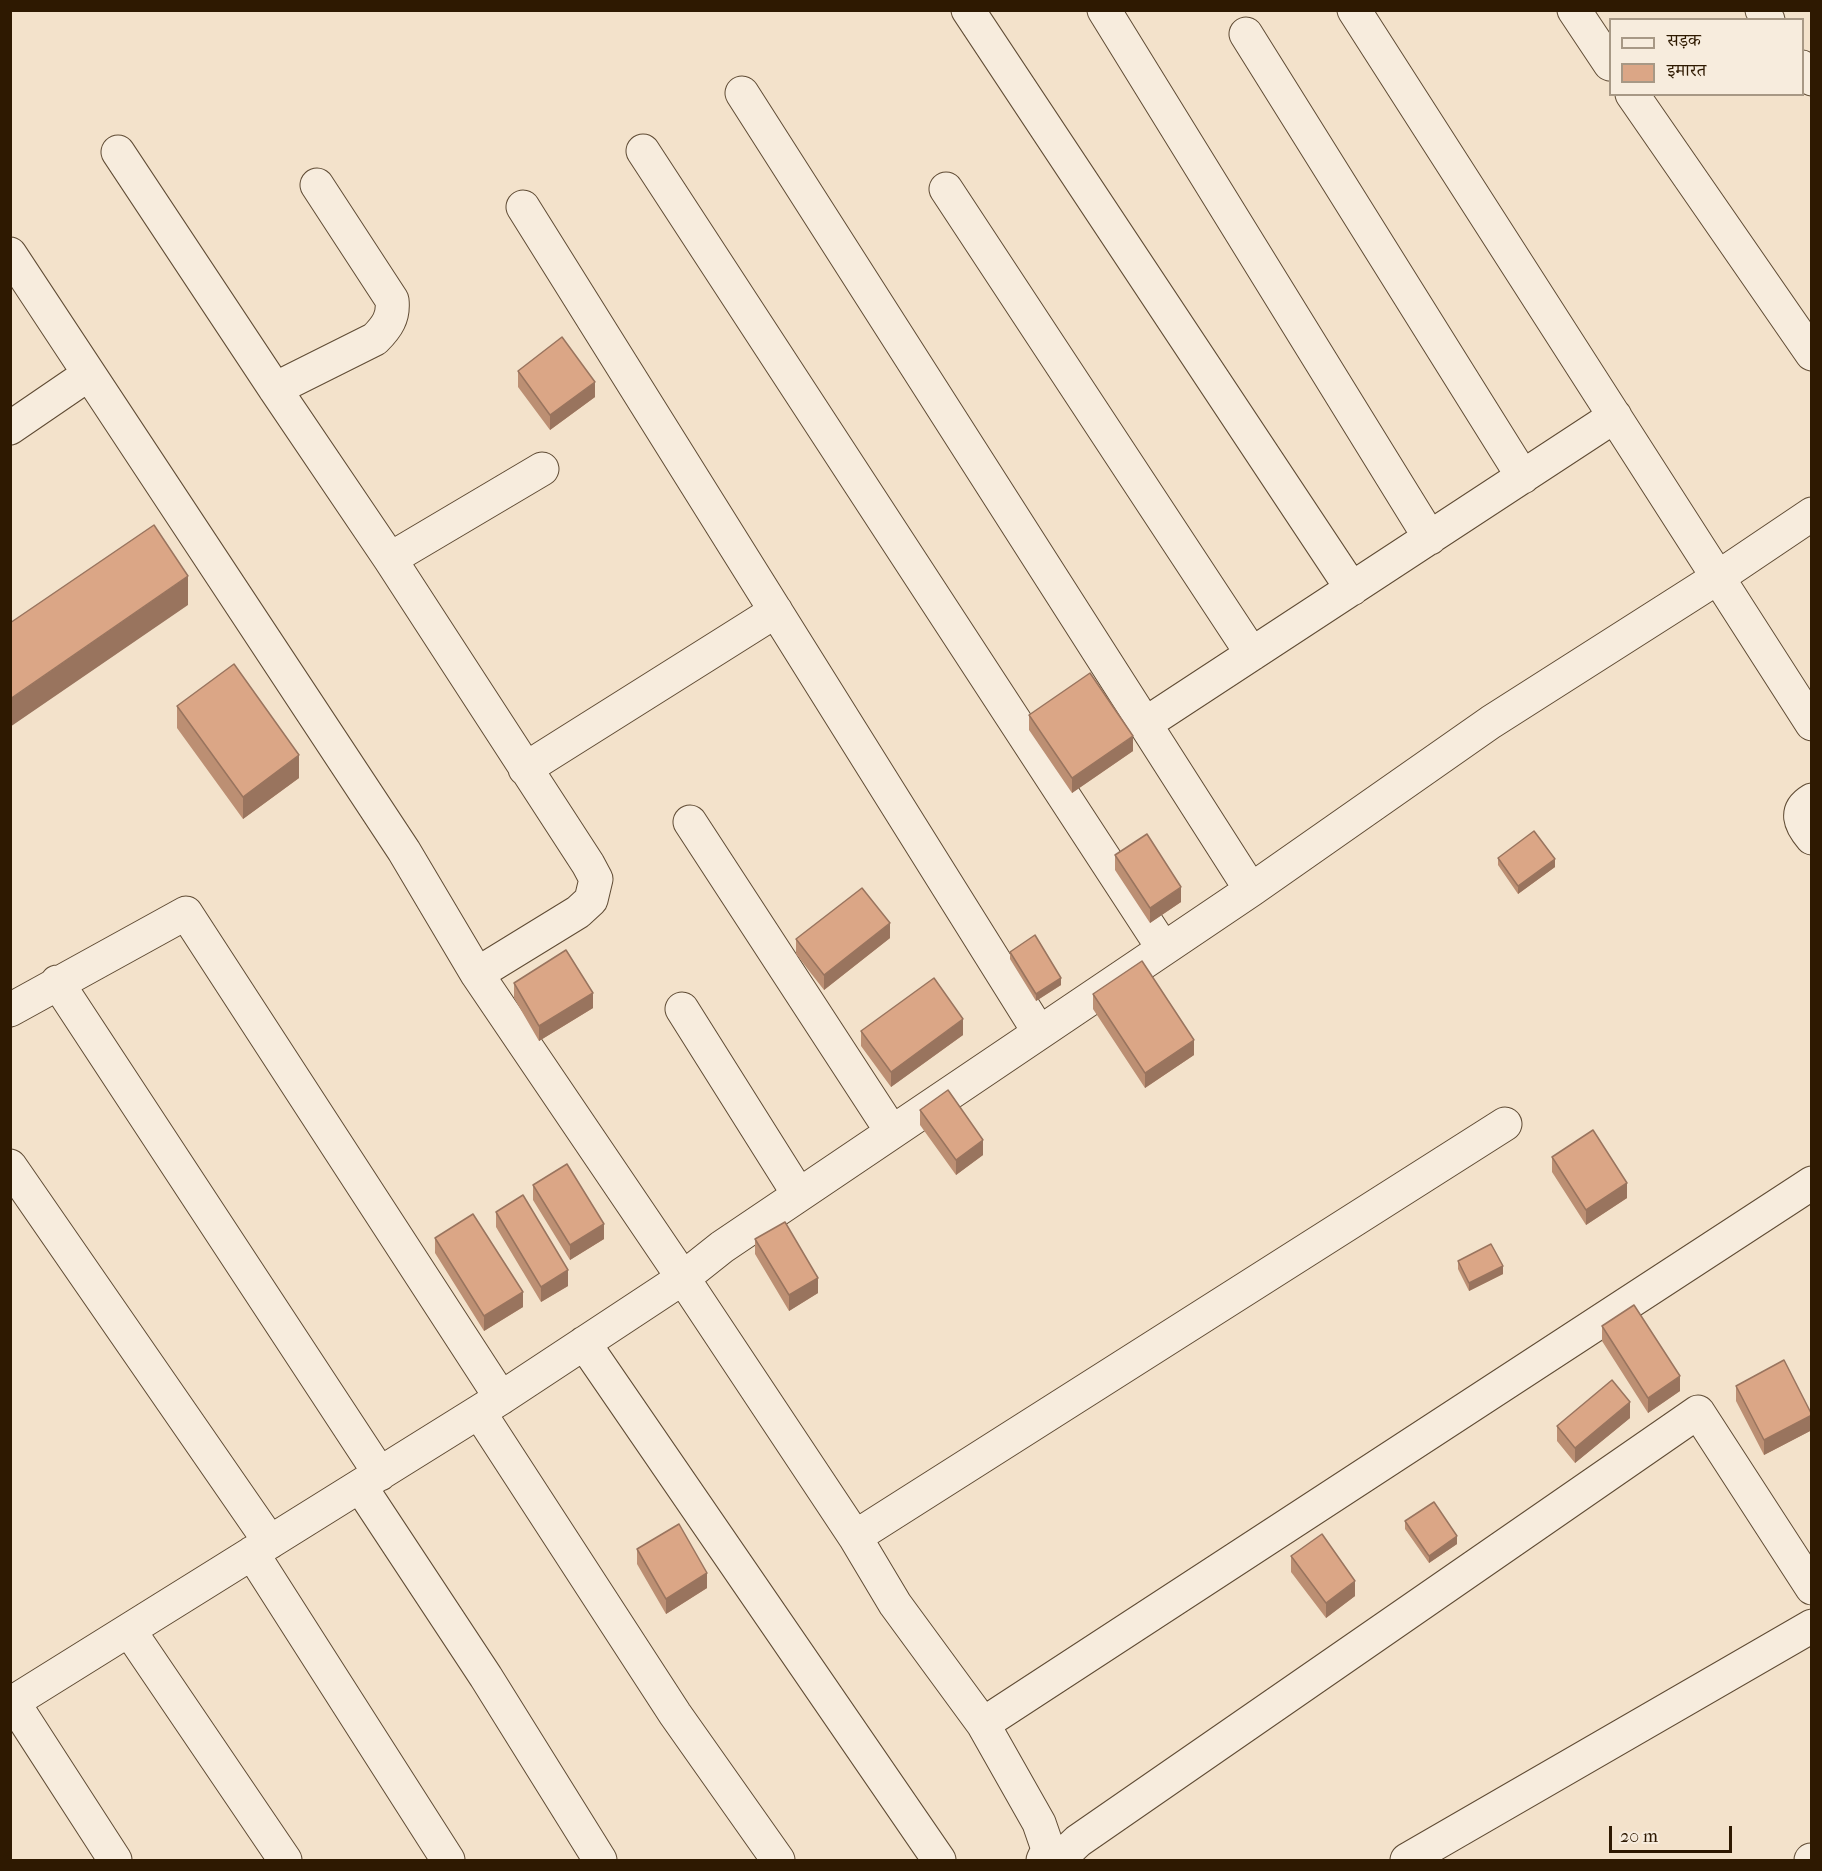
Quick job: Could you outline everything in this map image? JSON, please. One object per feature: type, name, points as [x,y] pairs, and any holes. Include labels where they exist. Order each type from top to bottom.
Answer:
[{"type":"street","points":[[968,10],[1352,589]]},
{"type":"street","points":[[1104,10],[1430,538]]},
{"type":"street","points":[[1354,10],[1812,724]]},
{"type":"street","points":[[1574,10],[1609,61]]},
{"type":"street","points":[[1246,34],[1523,477]]},
{"type":"street","points":[[742,93],[1251,890]]},
{"type":"street","points":[[1633,96],[1812,354]]},
{"type":"street","points":[[643,151],[1162,948]]},
{"type":"street","points":[[118,152],[390,559],[596,879],[591,900],[578,912],[477,974]]},
{"type":"street","points":[[275,389],[375,339],[387,328],[393,311],[392,300],[317,185]]},
{"type":"street","points":[[946,189],[1252,654]]},
{"type":"street","points":[[523,207],[1039,1032]]},
{"type":"street","points":[[10,254],[404,851],[477,974],[855,1537],[894,1604],[984,1724],[1039,1822],[1048,1849],[1043,1860]]},
{"type":"street","points":[[10,428],[89,374]]},
{"type":"street","points":[[1145,724],[1615,416]]},
{"type":"street","points":[[390,559],[542,469]]},
{"type":"street","points":[[115,1860],[12,1703],[490,1405],[683,1278],[722,1247],[1251,890],[1491,722],[1717,578],[1812,514]]},
{"type":"street","points":[[525,769],[776,611]]},
{"type":"street","points":[[1812,801],[1804,806],[1800,814],[1803,828],[1812,838]]},
{"type":"street","points":[[690,822],[892,1132]]},
{"type":"street","points":[[10,1010],[57,982],[186,914],[490,1405],[675,1714],[778,1860]]},
{"type":"street","points":[[57,982],[370,1480],[486,1677],[600,1860]]},
{"type":"street","points":[[682,1009],[799,1195]]},
{"type":"street","points":[[855,1537],[1505,1124]]},
{"type":"street","points":[[10,1166],[261,1548],[448,1860]]},
{"type":"street","points":[[984,1724],[1812,1183]]},
{"type":"street","points":[[584,1343],[939,1860]]},
{"type":"street","points":[[1058,1860],[1078,1841],[1698,1412],[1812,1588]]},
{"type":"street","points":[[1407,1860],[1812,1626]]},
{"type":"street","points":[[129,1630],[285,1860]]},
{"type":"building","points":[[562,337],[595,382],[550,415],[518,371]]},
{"type":"building","points":[[154,525],[188,576],[10,699],[10,623]]},
{"type":"building","points":[[234,664],[299,755],[243,797],[177,706]]},
{"type":"building","points":[[1090,673],[1133,736],[1072,778],[1029,715]]},
{"type":"building","points":[[1534,831],[1555,859],[1518,886],[1498,858]]},
{"type":"building","points":[[1147,834],[1181,887],[1150,908],[1115,855]]},
{"type":"building","points":[[862,888],[890,923],[824,975],[796,939]]},
{"type":"building","points":[[1035,935],[1061,978],[1036,994],[1010,952]]},
{"type":"building","points":[[566,950],[593,993],[539,1026],[514,983]]},
{"type":"building","points":[[1142,961],[1194,1040],[1145,1073],[1093,994]]},
{"type":"building","points":[[934,978],[963,1019],[891,1072],[861,1031]]},
{"type":"building","points":[[948,1090],[983,1140],[956,1160],[920,1110]]},
{"type":"building","points":[[1593,1130],[1627,1183],[1586,1210],[1552,1157]]},
{"type":"building","points":[[567,1164],[604,1224],[570,1245],[533,1185]]},
{"type":"building","points":[[523,1195],[568,1270],[541,1287],[496,1212]]},
{"type":"building","points":[[473,1214],[523,1292],[484,1316],[435,1238]]},
{"type":"building","points":[[785,1222],[818,1278],[789,1295],[755,1239]]},
{"type":"building","points":[[1491,1244],[1503,1266],[1469,1283],[1458,1261]]},
{"type":"building","points":[[1634,1305],[1680,1376],[1648,1398],[1602,1326]]},
{"type":"building","points":[[1784,1360],[1812,1415],[1764,1440],[1736,1386]]},
{"type":"building","points":[[1612,1380],[1630,1402],[1575,1448],[1557,1426]]},
{"type":"building","points":[[1434,1502],[1457,1536],[1429,1556],[1405,1521]]},
{"type":"building","points":[[679,1524],[707,1573],[666,1599],[637,1549]]},
{"type":"building","points":[[1322,1534],[1355,1581],[1326,1603],[1291,1556]]}]
